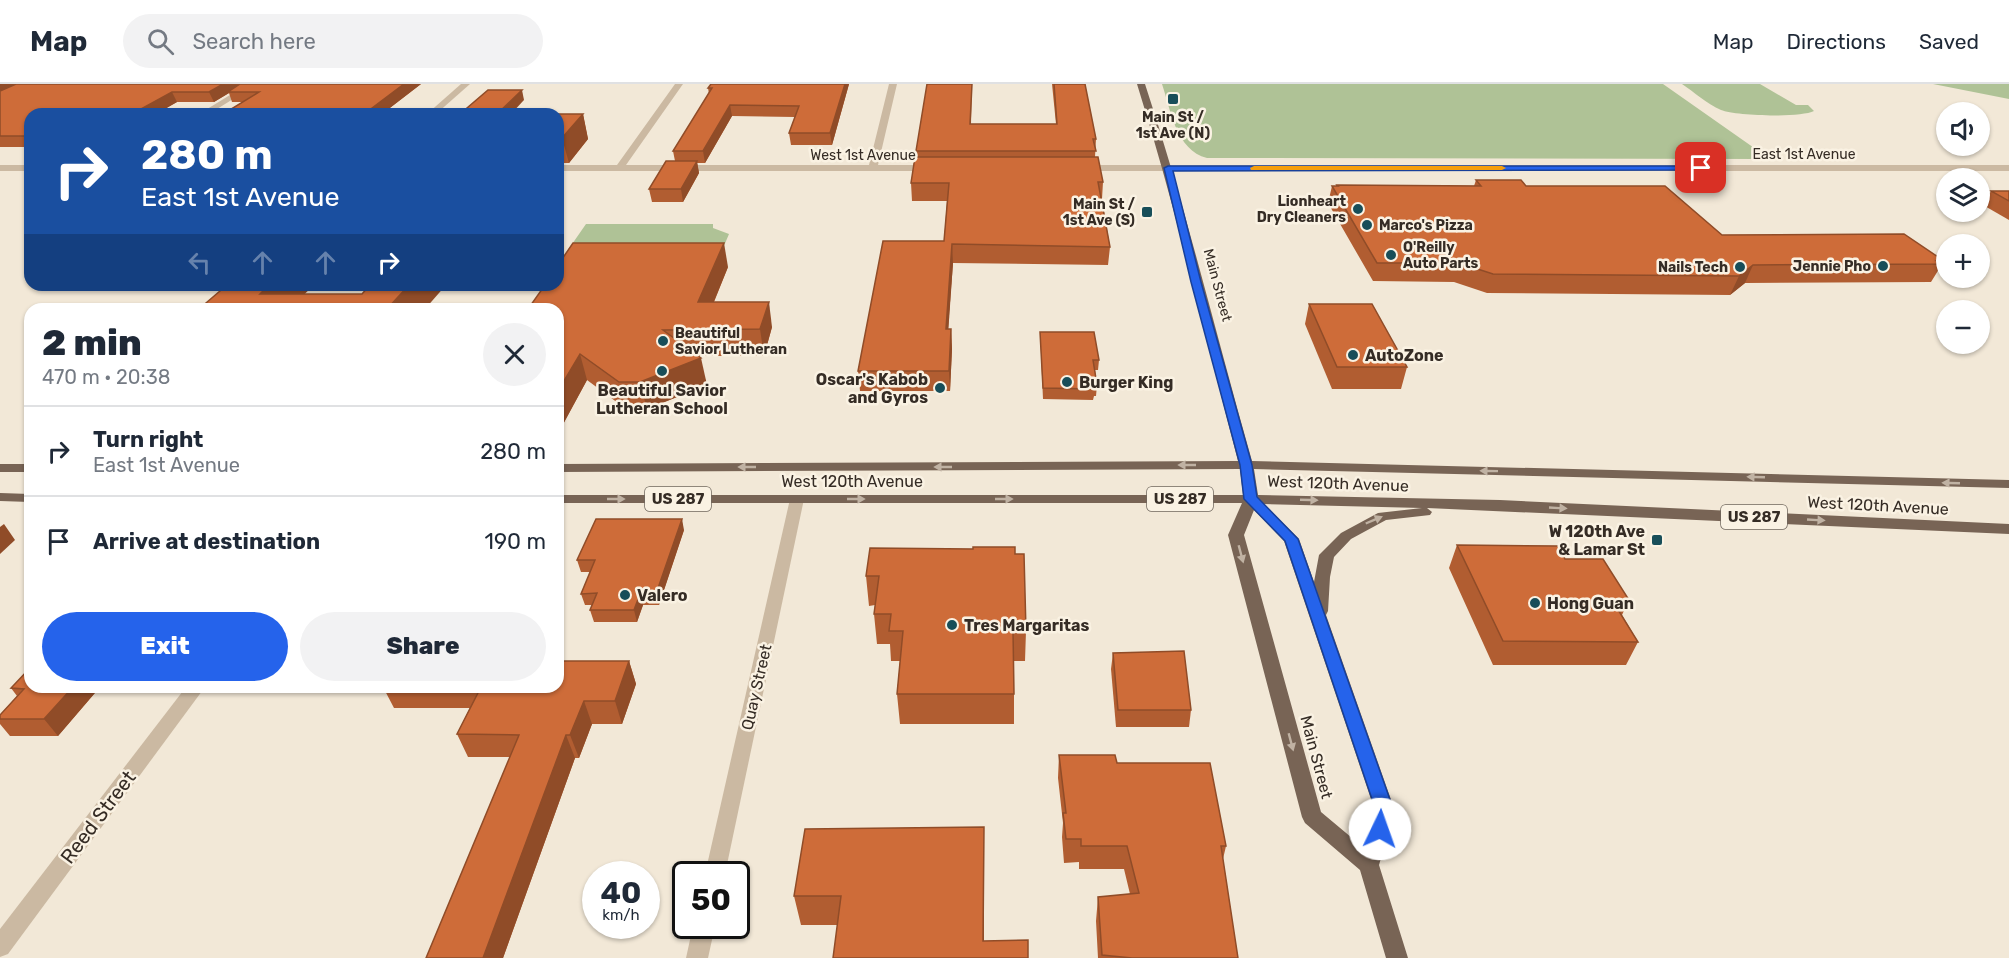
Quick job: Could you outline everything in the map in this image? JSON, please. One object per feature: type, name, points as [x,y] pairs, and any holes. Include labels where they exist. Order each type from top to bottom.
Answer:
[{"type":"main road","name":"Main Street","points":[[1140,84],[1168,168],[1196,282],[1246,465],[1251,499],[1236,535],[1312,817],[1369,865]]},
{"type":"main road","name":"West 120th Avenue","points":[[564,468],[1246,465],[2009,484]]},
{"type":"main road","points":[[0,468],[24,468]]},
{"type":"main road","points":[[0,497],[24,498]]},
{"type":"main road","name":"West 120th Avenue","points":[[564,499],[1251,499],[1500,505],[2009,529]]},
{"type":"main road","points":[[1251,499],[1291,539],[1385,811],[1369,865],[1397,958]]},
{"type":"main road","points":[[1319,617],[1322,578],[1327,555],[1346,536],[1364,524],[1383,516],[1500,505]]},
{"type":"street","points":[[213,108],[253,84]]},
{"type":"street","points":[[438,108],[466,84]]},
{"type":"street","points":[[620,168],[680,84]]},
{"type":"street","points":[[873,168],[893,84]]},
{"type":"street","points":[[0,168],[24,168]]},
{"type":"street","name":"West 1st Avenue","points":[[564,168],[945,168]]},
{"type":"street","points":[[1065,168],[1168,168]]},
{"type":"street","name":"East 1st Avenue","points":[[1168,168],[2009,168]]},
{"type":"street","name":"Quay Street","points":[[718,861],[797,499]]},
{"type":"street","name":"Reed Street","points":[[2,940],[191,693]]},
{"type":"street","points":[[697,958],[701,939]]},
{"type":"green space","points":[[1162,84],[1663,84],[1767,157],[1764,159],[1207,158],[1188,147],[1182,138],[1176,128]]},
{"type":"green space","points":[[1682,84],[1760,84],[1796,105],[1808,105],[1814,111],[1796,115],[1753,115],[1729,112],[1711,105]]},
{"type":"green space","points":[[1933,84],[2009,84],[2009,99]]},
{"type":"green space","points":[[586,224],[713,224],[713,228],[729,234],[718,260],[564,260],[564,256]]},
{"type":"building","points":[[16,84],[223,84],[209,92],[172,92],[143,108],[24,108],[24,136],[0,136],[0,91]]},
{"type":"building","points":[[240,84],[404,84],[372,108],[233,108],[259,92],[228,92]]},
{"type":"building","points":[[711,84],[845,84],[830,133],[789,133],[799,106],[730,105],[703,151],[673,151],[712,88],[708,88]]},
{"type":"building","points":[[927,84],[972,84],[970,124],[1057,124],[1054,84],[1085,84],[1096,139],[1093,139],[1096,151],[916,151]]},
{"type":"building","points":[[488,90],[522,90],[503,108],[467,108]]},
{"type":"building","points":[[564,114],[583,114],[564,136]]},
{"type":"building","points":[[915,157],[1098,157],[1103,182],[1098,182],[1110,247],[952,244],[946,329],[951,329],[949,371],[858,371],[883,241],[944,241],[949,183],[911,183]]},
{"type":"building","points":[[666,161],[697,161],[681,189],[649,189]]},
{"type":"building","points":[[1476,180],[1521,180],[1526,186],[1665,186],[1722,235],[1904,234],[1936,256],[1936,264],[1753,265],[1739,276],[1493,274],[1459,263],[1377,263],[1332,186],[1481,186]]},
{"type":"building","points":[[1991,191],[2009,191],[2009,201]]},
{"type":"building","name":"Beautiful Savior Lutheran","points":[[573,243],[724,243],[698,302],[769,302],[760,329],[663,330],[701,358],[640,382],[619,382],[580,354],[564,381],[564,303],[532,303],[541,291],[564,291],[564,256]]},
{"type":"building","points":[[220,291],[263,291],[260,294],[362,294],[365,291],[404,291],[392,303],[206,303]]},
{"type":"building","points":[[1309,304],[1372,304],[1407,367],[1337,367]]},
{"type":"building","points":[[1040,332],[1094,332],[1099,360],[1093,360],[1097,385],[1093,385],[1094,389],[1043,388]]},
{"type":"building","points":[[596,519],[682,519],[656,594],[640,594],[634,610],[590,610],[597,593],[581,594],[595,560],[577,560]]},
{"type":"building","name":"Hong Guan","points":[[1457,545],[1558,546],[1565,559],[1603,559],[1629,600],[1612,600],[1638,642],[1503,641]]},
{"type":"building","points":[[973,547],[1015,547],[1015,554],[1024,554],[1026,631],[1013,631],[1014,694],[897,694],[903,631],[889,631],[891,614],[874,614],[879,576],[866,576],[870,548],[973,549]]},
{"type":"building","points":[[1184,651],[1191,710],[1118,710],[1113,653]]},
{"type":"building","points":[[564,661],[629,661],[615,701],[584,701],[570,735],[566,735],[483,958],[426,958],[519,735],[457,734],[478,693],[564,693]]},
{"type":"building","points":[[24,674],[24,689],[11,688]]},
{"type":"building","points":[[24,689],[24,693],[68,693],[44,719],[0,719],[0,715]]},
{"type":"building","points":[[1059,755],[1115,755],[1117,763],[1210,763],[1226,846],[1221,846],[1238,958],[1132,958],[1102,955],[1098,897],[1139,893],[1127,846],[1081,846],[1081,839],[1066,839],[1063,813],[1066,813]]},
{"type":"building","points":[[984,827],[983,941],[1028,940],[1028,958],[833,958],[841,896],[794,896],[805,829]]},
{"type":"slow traffic","points":[[1254,168],[1502,168]]},
{"type":"place","name":"Main St / 1st Ave (N)","points":[[1173,99]]},
{"type":"place","name":"Lionheart Dry Cleaners","points":[[1358,209]]},
{"type":"place","name":"Main St / 1st Ave (S)","points":[[1147,212]]},
{"type":"place","name":"Marco's Pizza","points":[[1367,225]]},
{"type":"place","name":"O'Reilly Auto Parts","points":[[1391,255]]},
{"type":"place","name":"Jennie Pho","points":[[1883,266]]},
{"type":"place","name":"Nails Tech","points":[[1740,267]]},
{"type":"place","name":"Beautiful Savior Lutheran","points":[[663,341]]},
{"type":"place","name":"AutoZone","points":[[1353,355]]},
{"type":"place","name":"Beautiful Savior Lutheran School","points":[[662,371]]},
{"type":"place","name":"Burger King","points":[[1067,382]]},
{"type":"place","name":"Oscar's Kabob and Gyros","points":[[940,388]]},
{"type":"place","name":"W 120th Ave & Lamar St","points":[[1657,540]]},
{"type":"place","name":"Valero","points":[[625,595]]},
{"type":"place","name":"Hong Guan","points":[[1535,603]]},
{"type":"place","name":"Tres Margaritas","points":[[952,625]]},
{"type":"route","points":[[1380,829],[1385,811],[1291,539],[1251,499],[1246,465],[1196,282],[1168,168],[1701,168]]}]
